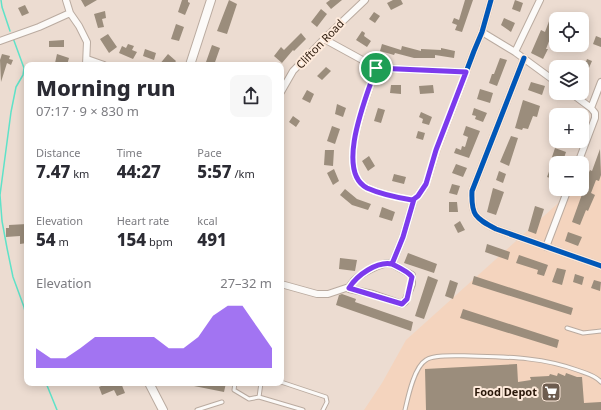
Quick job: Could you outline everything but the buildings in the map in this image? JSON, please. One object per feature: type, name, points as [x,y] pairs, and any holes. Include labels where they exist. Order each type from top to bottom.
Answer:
[{"type":"street","points":[[66,0],[70,12],[87,42],[86,62]]},
{"type":"street","points":[[191,62],[211,0]]},
{"type":"street","name":"Clifton Road","points":[[284,87],[293,71],[324,38],[365,0]]},
{"type":"street","points":[[392,264],[403,237],[414,199],[418,196],[426,184],[436,150],[482,32],[491,0]]},
{"type":"street","points":[[515,52],[540,0]]},
{"type":"street","points":[[0,41],[39,27],[70,12]]},
{"type":"street","points":[[482,32],[524,58],[549,77]]},
{"type":"street","points":[[324,38],[376,68],[466,72]]},
{"type":"street","points":[[524,58],[472,191],[473,211],[485,223],[496,229],[601,266]]},
{"type":"street","points":[[376,68],[355,131],[353,167],[356,177],[366,187],[402,198],[414,199]]},
{"type":"street","points":[[591,108],[601,82]]},
{"type":"street","points":[[580,100],[595,113],[595,118],[581,156]]},
{"type":"street","points":[[546,247],[565,196]]},
{"type":"street","points":[[284,285],[317,294],[328,294],[349,288],[402,304],[407,299],[412,277],[410,273],[392,264],[382,264],[357,278],[349,288]]},
{"type":"street","points":[[151,386],[163,410]]},
{"type":"lane","points":[[567,328],[583,333],[601,331]]},
{"type":"lane","points":[[405,410],[415,376],[423,361],[430,357],[458,356],[528,358],[560,364],[590,374],[601,382]]},
{"type":"lane","points":[[284,383],[326,397],[327,402],[323,410]]},
{"type":"lane","points":[[235,386],[234,390],[249,399],[258,397],[303,410]]},
{"type":"lane","points":[[258,397],[260,386]]},
{"type":"lane","points":[[196,410],[222,402]]},
{"type":"shaded area","points":[[601,165],[601,410],[364,410],[382,383],[406,340],[566,196],[589,196],[589,176]]},
{"type":"waterway","points":[[1,0],[10,31]]},
{"type":"waterway","points":[[13,38],[24,68]]},
{"type":"waterway","points":[[24,68],[23,75],[16,87],[11,112],[0,195],[2,221],[13,277],[24,307]]},
{"type":"waterway","points":[[47,386],[57,410]]},
{"type":"cycle path","points":[[377,68],[361,112],[356,131],[353,149],[353,166],[358,179],[367,188],[377,192],[412,200],[418,196],[426,184],[437,149],[482,32],[491,0]]},
{"type":"cycle path","points":[[524,58],[472,191],[472,206],[476,215],[483,222],[496,229],[601,266]]},
{"type":"place","name":"Food Depot","points":[[551,392]]},
{"type":"route","points":[[376,68],[355,131],[353,167],[356,177],[366,187],[402,198],[414,199],[403,237],[392,264],[382,264],[362,274],[349,288],[402,304],[407,299],[412,284],[412,275],[392,264],[403,237],[414,199],[418,196],[426,184],[436,150],[466,72],[376,68]]}]
